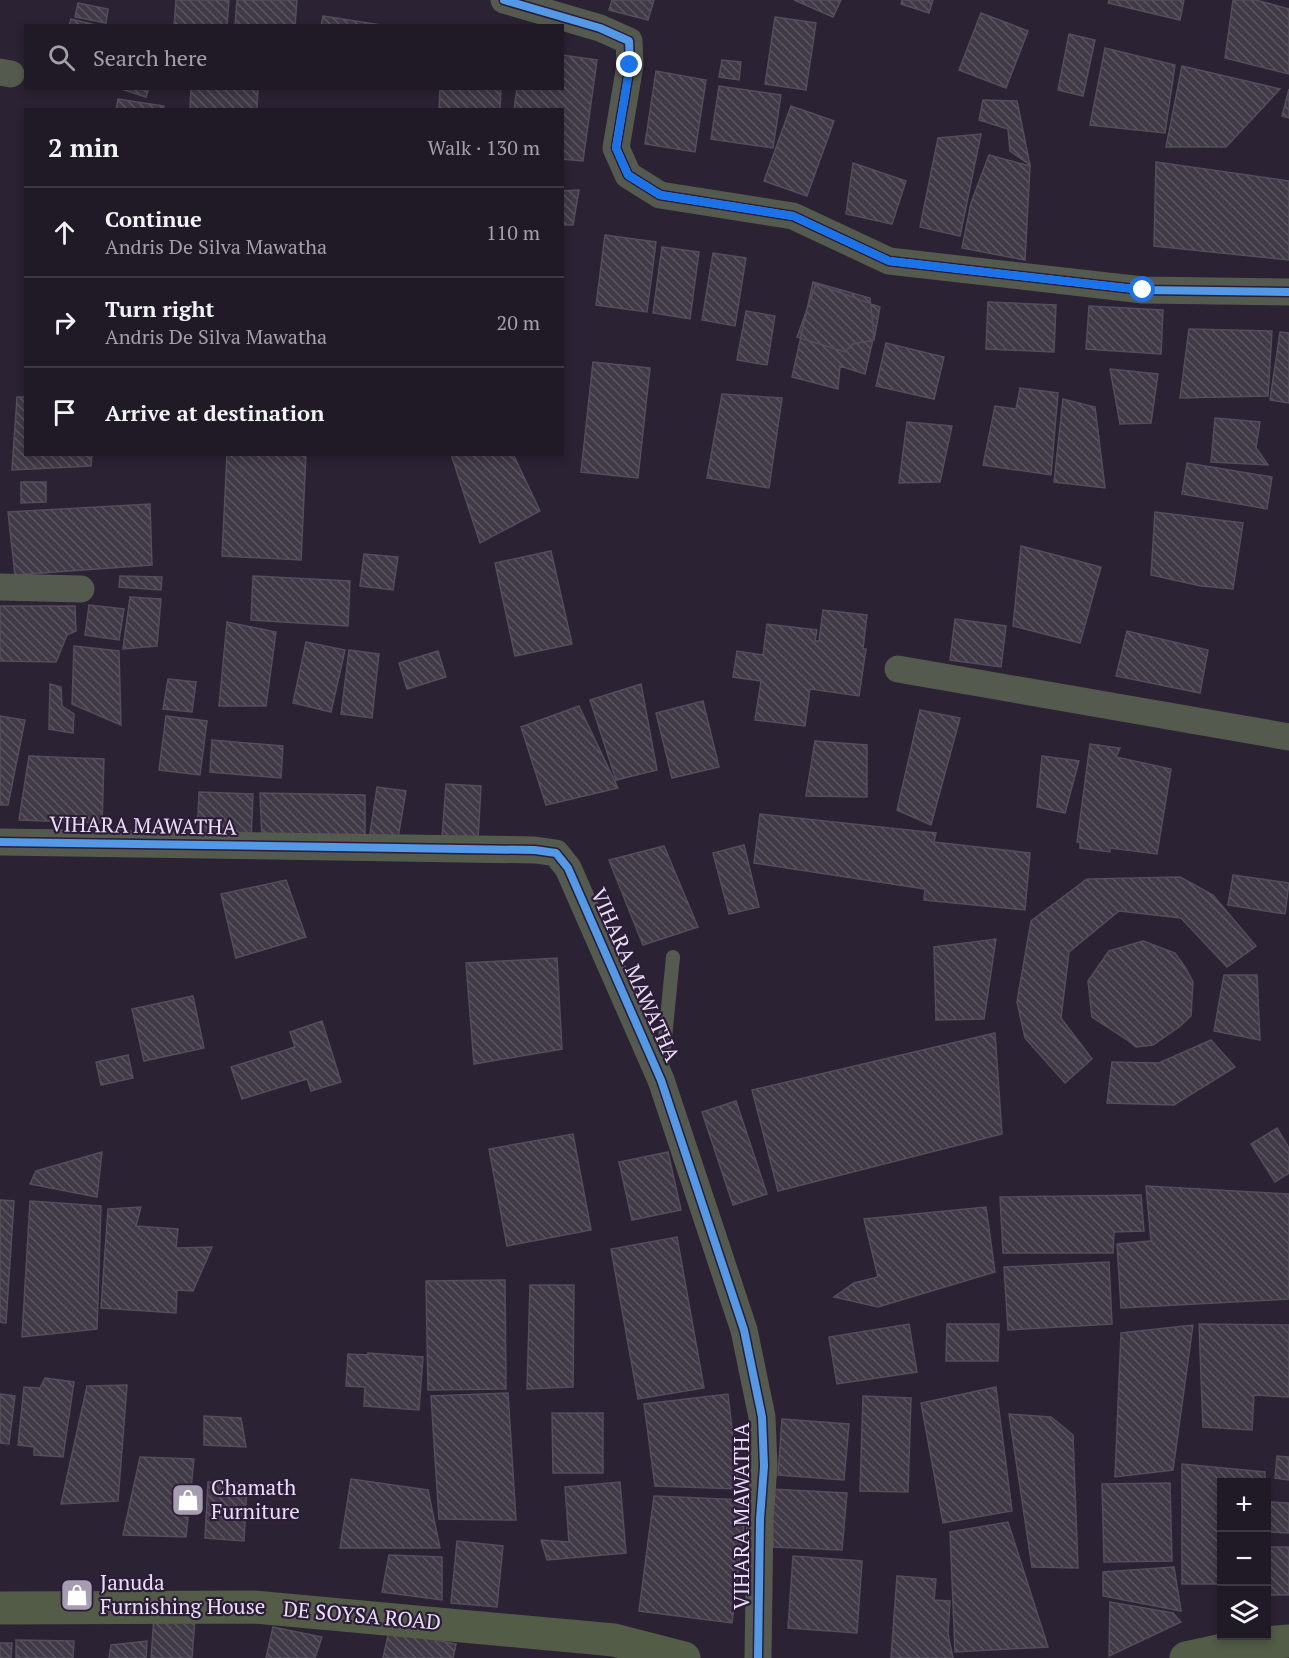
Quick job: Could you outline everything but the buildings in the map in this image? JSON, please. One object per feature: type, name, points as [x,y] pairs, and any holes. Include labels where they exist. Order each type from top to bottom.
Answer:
[{"type":"main road","name":"DE SOYSA ROAD","points":[[0,1608],[254,1606],[614,1640],[684,1658]]},
{"type":"main road","points":[[1186,1658],[1251,1644],[1289,1641]]},
{"type":"street","points":[[504,0],[600,28],[629,41],[630,65],[616,148],[628,175],[660,195],[793,216],[889,261],[1143,290],[1289,292]]},
{"type":"street","points":[[0,587],[81,589]]},
{"type":"street","points":[[898,669],[1289,737]]},
{"type":"street","name":"VIHARA MAWATHA","points":[[0,842],[535,850],[556,853],[568,868],[661,1080],[744,1330],[762,1417],[764,1466],[760,1518],[758,1658]]},
{"type":"lane","points":[[661,1080],[673,957]]},
{"type":"cycle path","points":[[504,0],[600,28],[629,41],[630,65],[616,148],[628,175],[660,195],[793,216],[889,261],[1143,290],[1289,292]]},
{"type":"cycle path","points":[[0,842],[535,850],[556,853],[568,868],[661,1080],[744,1330],[762,1417],[764,1466],[760,1519],[758,1658]]},
{"type":"place","name":"Chamath Furniture","points":[[188,1500]]},
{"type":"place","name":"Januda Furnishing House","points":[[77,1595]]},
{"type":"route","points":[[630,65],[616,148],[628,175],[660,195],[705,204],[793,216],[889,261],[1143,290]]}]
